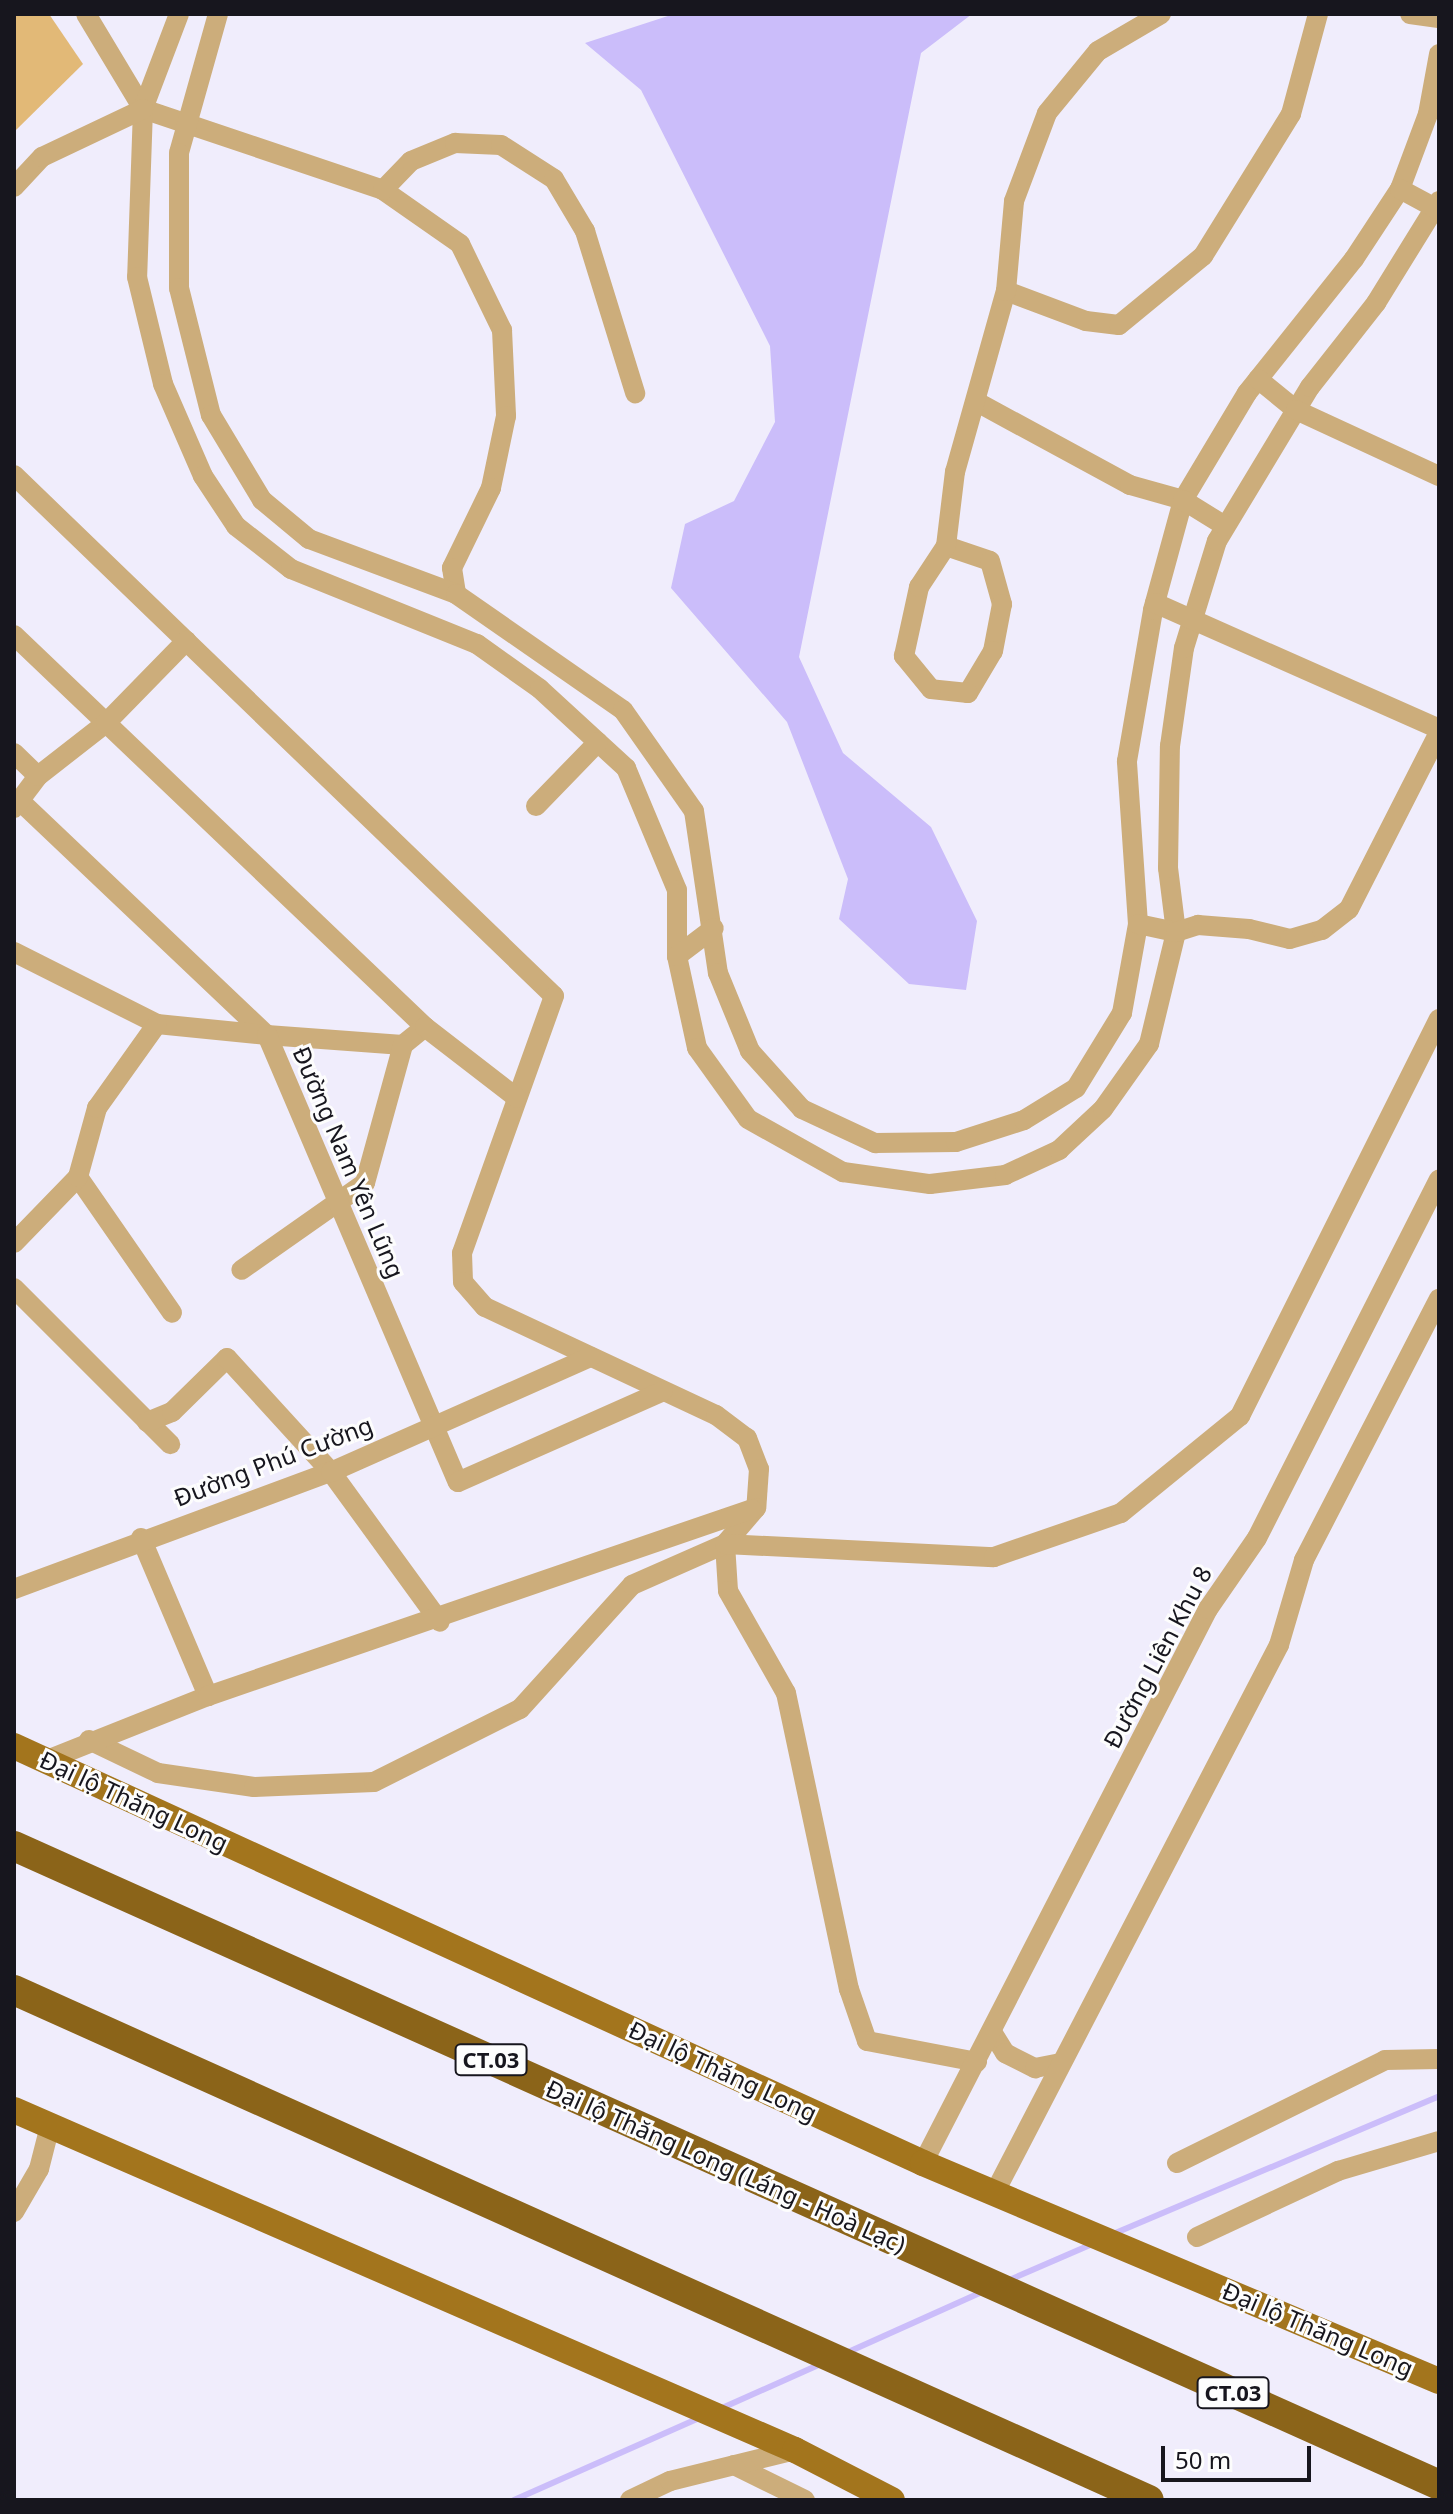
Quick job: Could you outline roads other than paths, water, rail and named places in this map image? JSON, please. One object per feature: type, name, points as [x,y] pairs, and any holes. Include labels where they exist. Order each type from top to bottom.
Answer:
[{"type":"highway","name":"Đại lộ Thăng Long (Láng - Hoà Lạc)","points":[[14,1846],[1439,2485]]},
{"type":"highway","points":[[14,1990],[1149,2500]]},
{"type":"main road","name":"Đại lộ Thăng Long","points":[[14,1746],[923,2163],[1075,2223],[1439,2381]]},
{"type":"main road","points":[[14,2110],[732,2428],[795,2450],[892,2500]]},
{"type":"street","points":[[86,14],[143,109],[181,126],[383,190],[460,244],[502,330],[506,416],[491,488],[452,568],[456,594]]},
{"type":"street","points":[[179,14],[143,109],[137,277],[163,384],[203,476],[236,526],[291,569],[477,644],[626,768],[677,890],[677,956],[697,1048],[748,1119],[843,1172],[930,1184],[1005,1175],[1059,1150],[1103,1109],[1149,1044],[1176,932],[1168,868],[1170,746],[1193,619],[1225,526],[1296,410],[1438,206],[1400,189]]},
{"type":"street","points":[[218,14],[181,126],[179,288],[211,415],[262,500],[309,539],[456,594],[623,710],[694,811],[714,928],[718,973],[750,1051],[802,1109],[875,1143],[956,1142],[1024,1120],[1076,1088],[1122,1013],[1138,924],[1127,761],[1155,603],[1183,500],[1258,379],[1400,189],[1428,114],[1439,54]]},
{"type":"street","points":[[946,546],[990,561],[1002,604],[993,651],[968,693],[931,689],[904,656],[919,587],[946,546],[955,472],[1006,291],[1014,201],[1047,113],[1098,51],[1161,14]]},
{"type":"street","points":[[1006,291],[1086,321],[1119,325],[1203,256],[1291,114],[1318,14]]},
{"type":"street","points":[[1410,14],[1439,18]]},
{"type":"street","points":[[14,187],[42,157],[143,109]]},
{"type":"street","points":[[383,190],[411,161],[455,143],[501,145],[554,179],[585,231],[635,393]]},
{"type":"street","points":[[1258,379],[1296,410],[1439,476]]},
{"type":"street","points":[[977,402],[1130,485],[1183,500],[1225,526]]},
{"type":"street","points":[[14,475],[554,996],[462,1253],[463,1282],[485,1307],[663,1391],[747,1438],[759,1469],[756,1508],[725,1544],[632,1585],[520,1709],[374,1782],[240,1785],[158,1773],[89,1740]]},
{"type":"street","points":[[1138,924],[1176,932],[1198,925],[1290,939],[1322,930],[1349,909],[1439,731],[1155,603]]},
{"type":"street","points":[[14,635],[425,1027],[517,1098]]},
{"type":"street","points":[[186,641],[106,723],[38,776],[17,805],[267,1035],[403,1045]]},
{"type":"street","points":[[536,806],[598,742]]},
{"type":"street","points":[[14,753],[38,776]]},
{"type":"street","points":[[677,956],[714,928]]},
{"type":"street","name":"Đường Nam Yên Lũng","points":[[14,952],[157,1024],[267,1035],[458,1482],[663,1391]]},
{"type":"street","points":[[725,1544],[994,1557],[1121,1513],[1240,1416],[1439,1019]]},
{"type":"street","points":[[14,1243],[78,1177],[97,1108],[157,1024]]},
{"type":"street","points":[[241,1270],[338,1207],[365,1183],[403,1045],[425,1027]]},
{"type":"street","points":[[78,1177],[172,1313]]},
{"type":"street","name":"Đường Liên Khu 8","points":[[923,2163],[1208,1609],[1257,1538],[1439,1179]]},
{"type":"street","points":[[14,1288],[170,1444]]},
{"type":"street","points":[[996,2190],[1279,1645],[1304,1560],[1439,1299]]},
{"type":"street","name":"Đường Phú Cường","points":[[14,1589],[141,1538],[331,1472],[591,1357]]},
{"type":"street","points":[[147,1422],[172,1412],[227,1358],[331,1472],[440,1622]]},
{"type":"street","points":[[47,1760],[89,1740],[208,1696],[440,1622],[623,1552],[756,1508]]},
{"type":"street","points":[[141,1538],[208,1696]]},
{"type":"street","points":[[725,1544],[728,1591],[786,1693],[849,1989],[867,2041],[977,2062]]},
{"type":"street","points":[[623,1552],[632,1585]]},
{"type":"street","points":[[992,2032],[1005,2053],[1035,2068],[1061,2063]]},
{"type":"street","points":[[1177,2163],[1385,2060],[1439,2059]]},
{"type":"street","points":[[14,2212],[39,2169],[50,2126]]},
{"type":"street","points":[[1197,2237],[1338,2171],[1439,2141]]},
{"type":"street","points":[[630,2500],[734,2465],[795,2450]]},
{"type":"street","points":[[734,2465],[805,2500]]},
{"type":"waterway","points":[[1113,2234],[1439,2096]]},
{"type":"waterway","points":[[1007,2281],[1092,2244]]},
{"type":"waterway","points":[[846,2353],[982,2292]]},
{"type":"waterway","points":[[722,2408],[821,2364]]},
{"type":"waterway","points":[[514,2500],[701,2417]]}]
